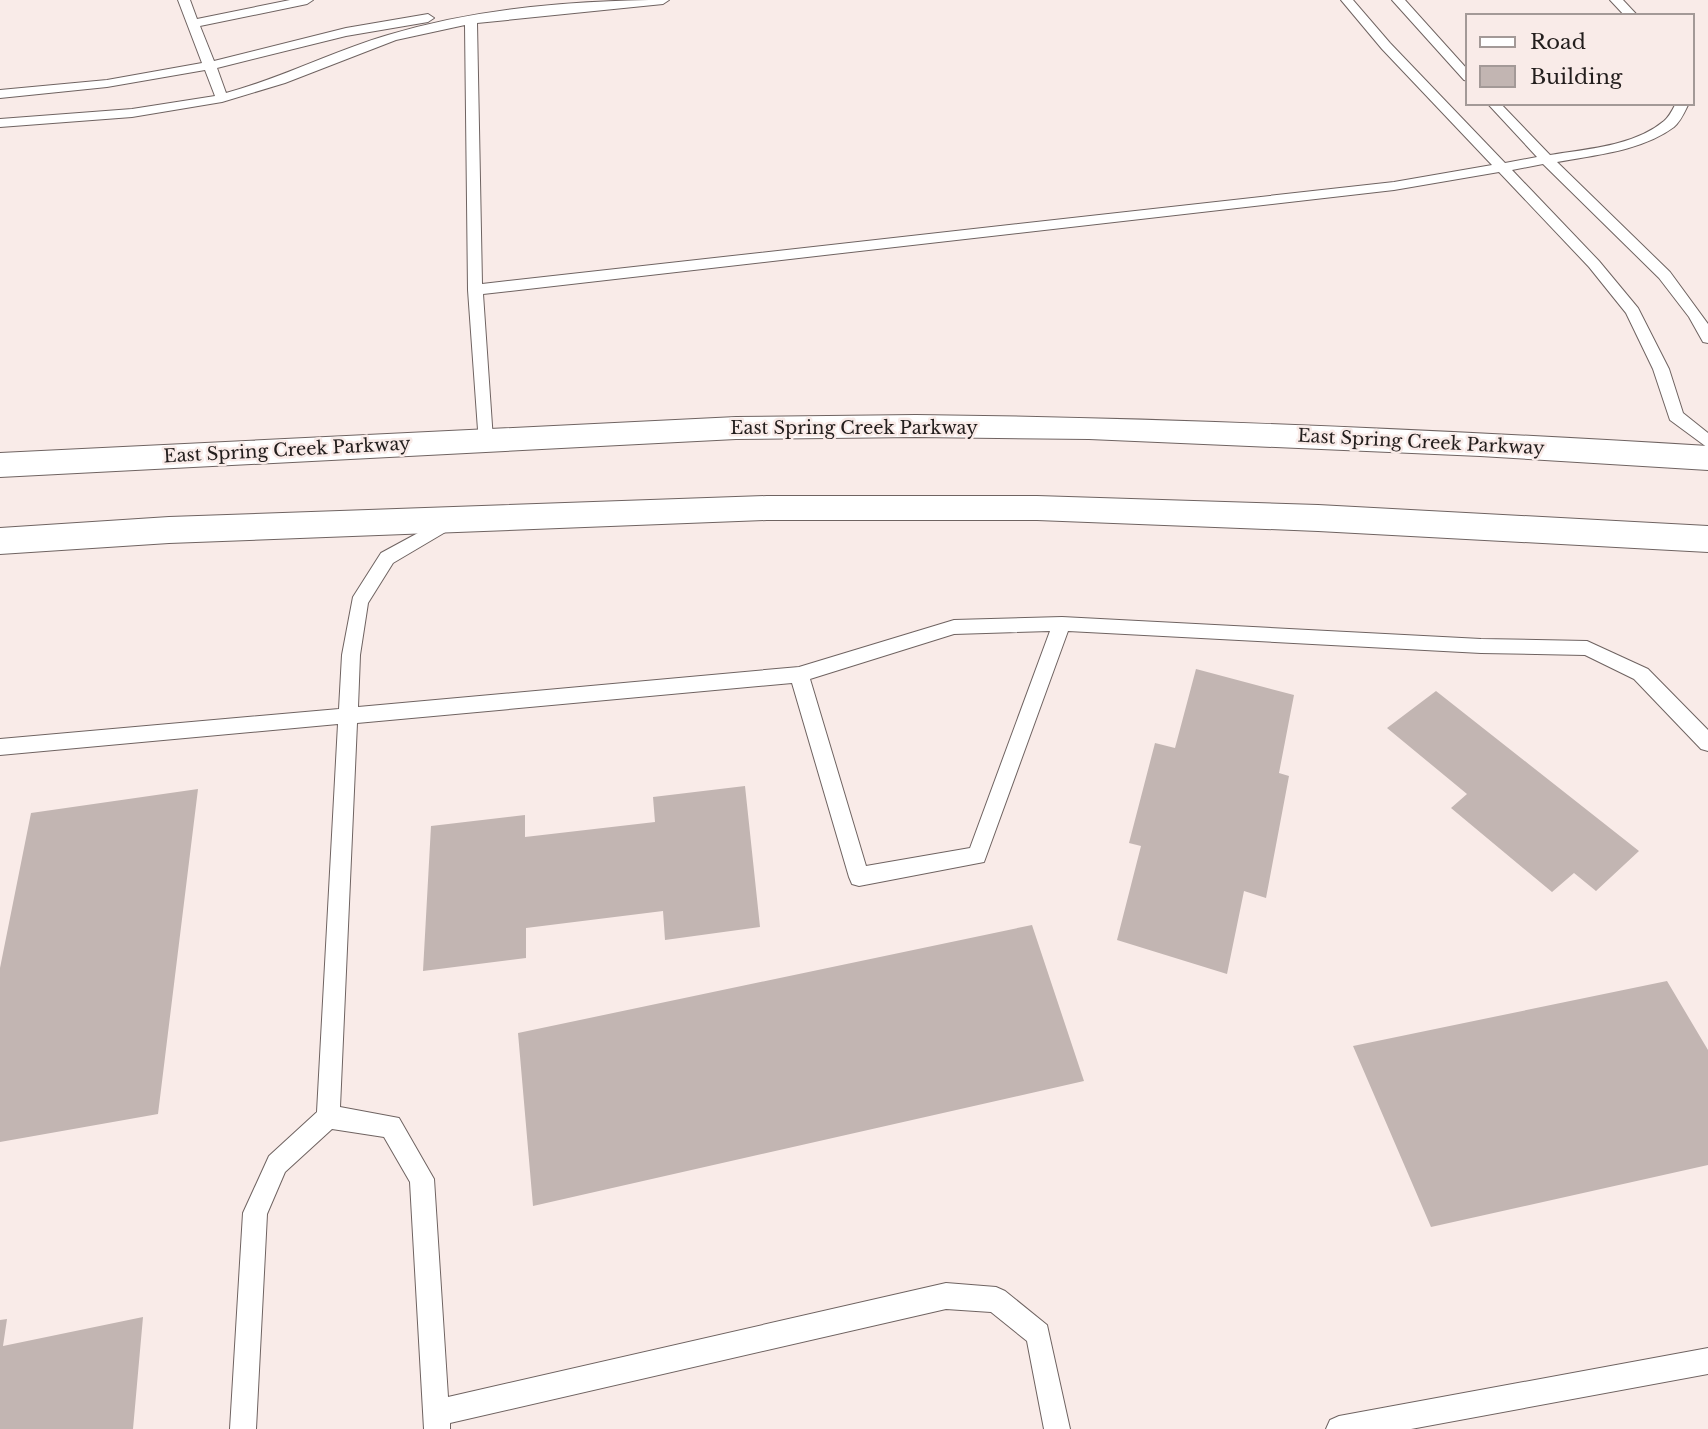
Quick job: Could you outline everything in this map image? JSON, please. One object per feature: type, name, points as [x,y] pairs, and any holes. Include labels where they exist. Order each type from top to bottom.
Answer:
[{"type":"main road","name":"East Spring Creek Parkway","points":[[0,465],[736,428],[916,426],[1089,428],[1480,444],[1708,458]]},
{"type":"main road","points":[[0,541],[169,530],[767,508],[1037,508],[1359,520],[1708,539]]},
{"type":"lane","points":[[184,0],[222,98]]},
{"type":"lane","points":[[195,23],[307,0]]},
{"type":"lane","points":[[0,94],[109,83],[211,66],[386,23],[433,17],[471,19],[663,0]]},
{"type":"lane","points":[[1347,0],[1386,46],[1594,264],[1633,311],[1661,369],[1676,416],[1708,442]]},
{"type":"lane","points":[[1398,0],[1466,75]]},
{"type":"lane","points":[[1616,0],[1630,14]]},
{"type":"lane","points":[[0,123],[121,115],[222,98],[264,86],[351,50],[471,19]]},
{"type":"lane","points":[[471,19],[475,290],[485,440]]},
{"type":"lane","points":[[1495,105],[1546,160],[1664,275],[1700,321],[1708,338]]},
{"type":"lane","points":[[475,290],[1394,186],[1602,150],[1643,139],[1671,122],[1682,105]]},
{"type":"lane","points":[[243,1429],[254,1213],[277,1164],[327,1118],[351,655],[359,602],[387,558],[457,518]]},
{"type":"lane","points":[[799,675],[859,877],[977,856],[1062,624]]},
{"type":"lane","points":[[0,747],[799,675],[954,627],[1062,624],[1482,646],[1587,648],[1641,674],[1708,743]]},
{"type":"lane","points":[[327,1118],[391,1126],[422,1179],[437,1421],[946,1296],[996,1300],[1038,1334],[1057,1429]]},
{"type":"lane","points":[[1339,1429],[1708,1362]]},
{"type":"building","points":[[1196,669],[1294,695],[1279,773],[1289,776],[1266,898],[1244,891],[1227,974],[1117,940],[1141,846],[1129,843],[1155,743],[1175,748]]},
{"type":"building","points":[[1436,691],[1639,851],[1596,891],[1574,873],[1552,892],[1451,808],[1467,794],[1387,728]]},
{"type":"building","points":[[745,786],[760,927],[665,940],[663,911],[526,928],[526,958],[423,971],[431,826],[525,815],[525,837],[655,822],[653,797]]},
{"type":"building","points":[[198,789],[158,1114],[0,1142],[0,968],[31,813]]},
{"type":"building","points":[[1032,925],[1084,1081],[533,1206],[518,1033]]},
{"type":"building","points":[[1667,981],[1708,1050],[1708,1165],[1431,1227],[1353,1046]]},
{"type":"building","points":[[143,1317],[133,1429],[0,1429],[0,1320],[7,1319],[3,1346]]}]
